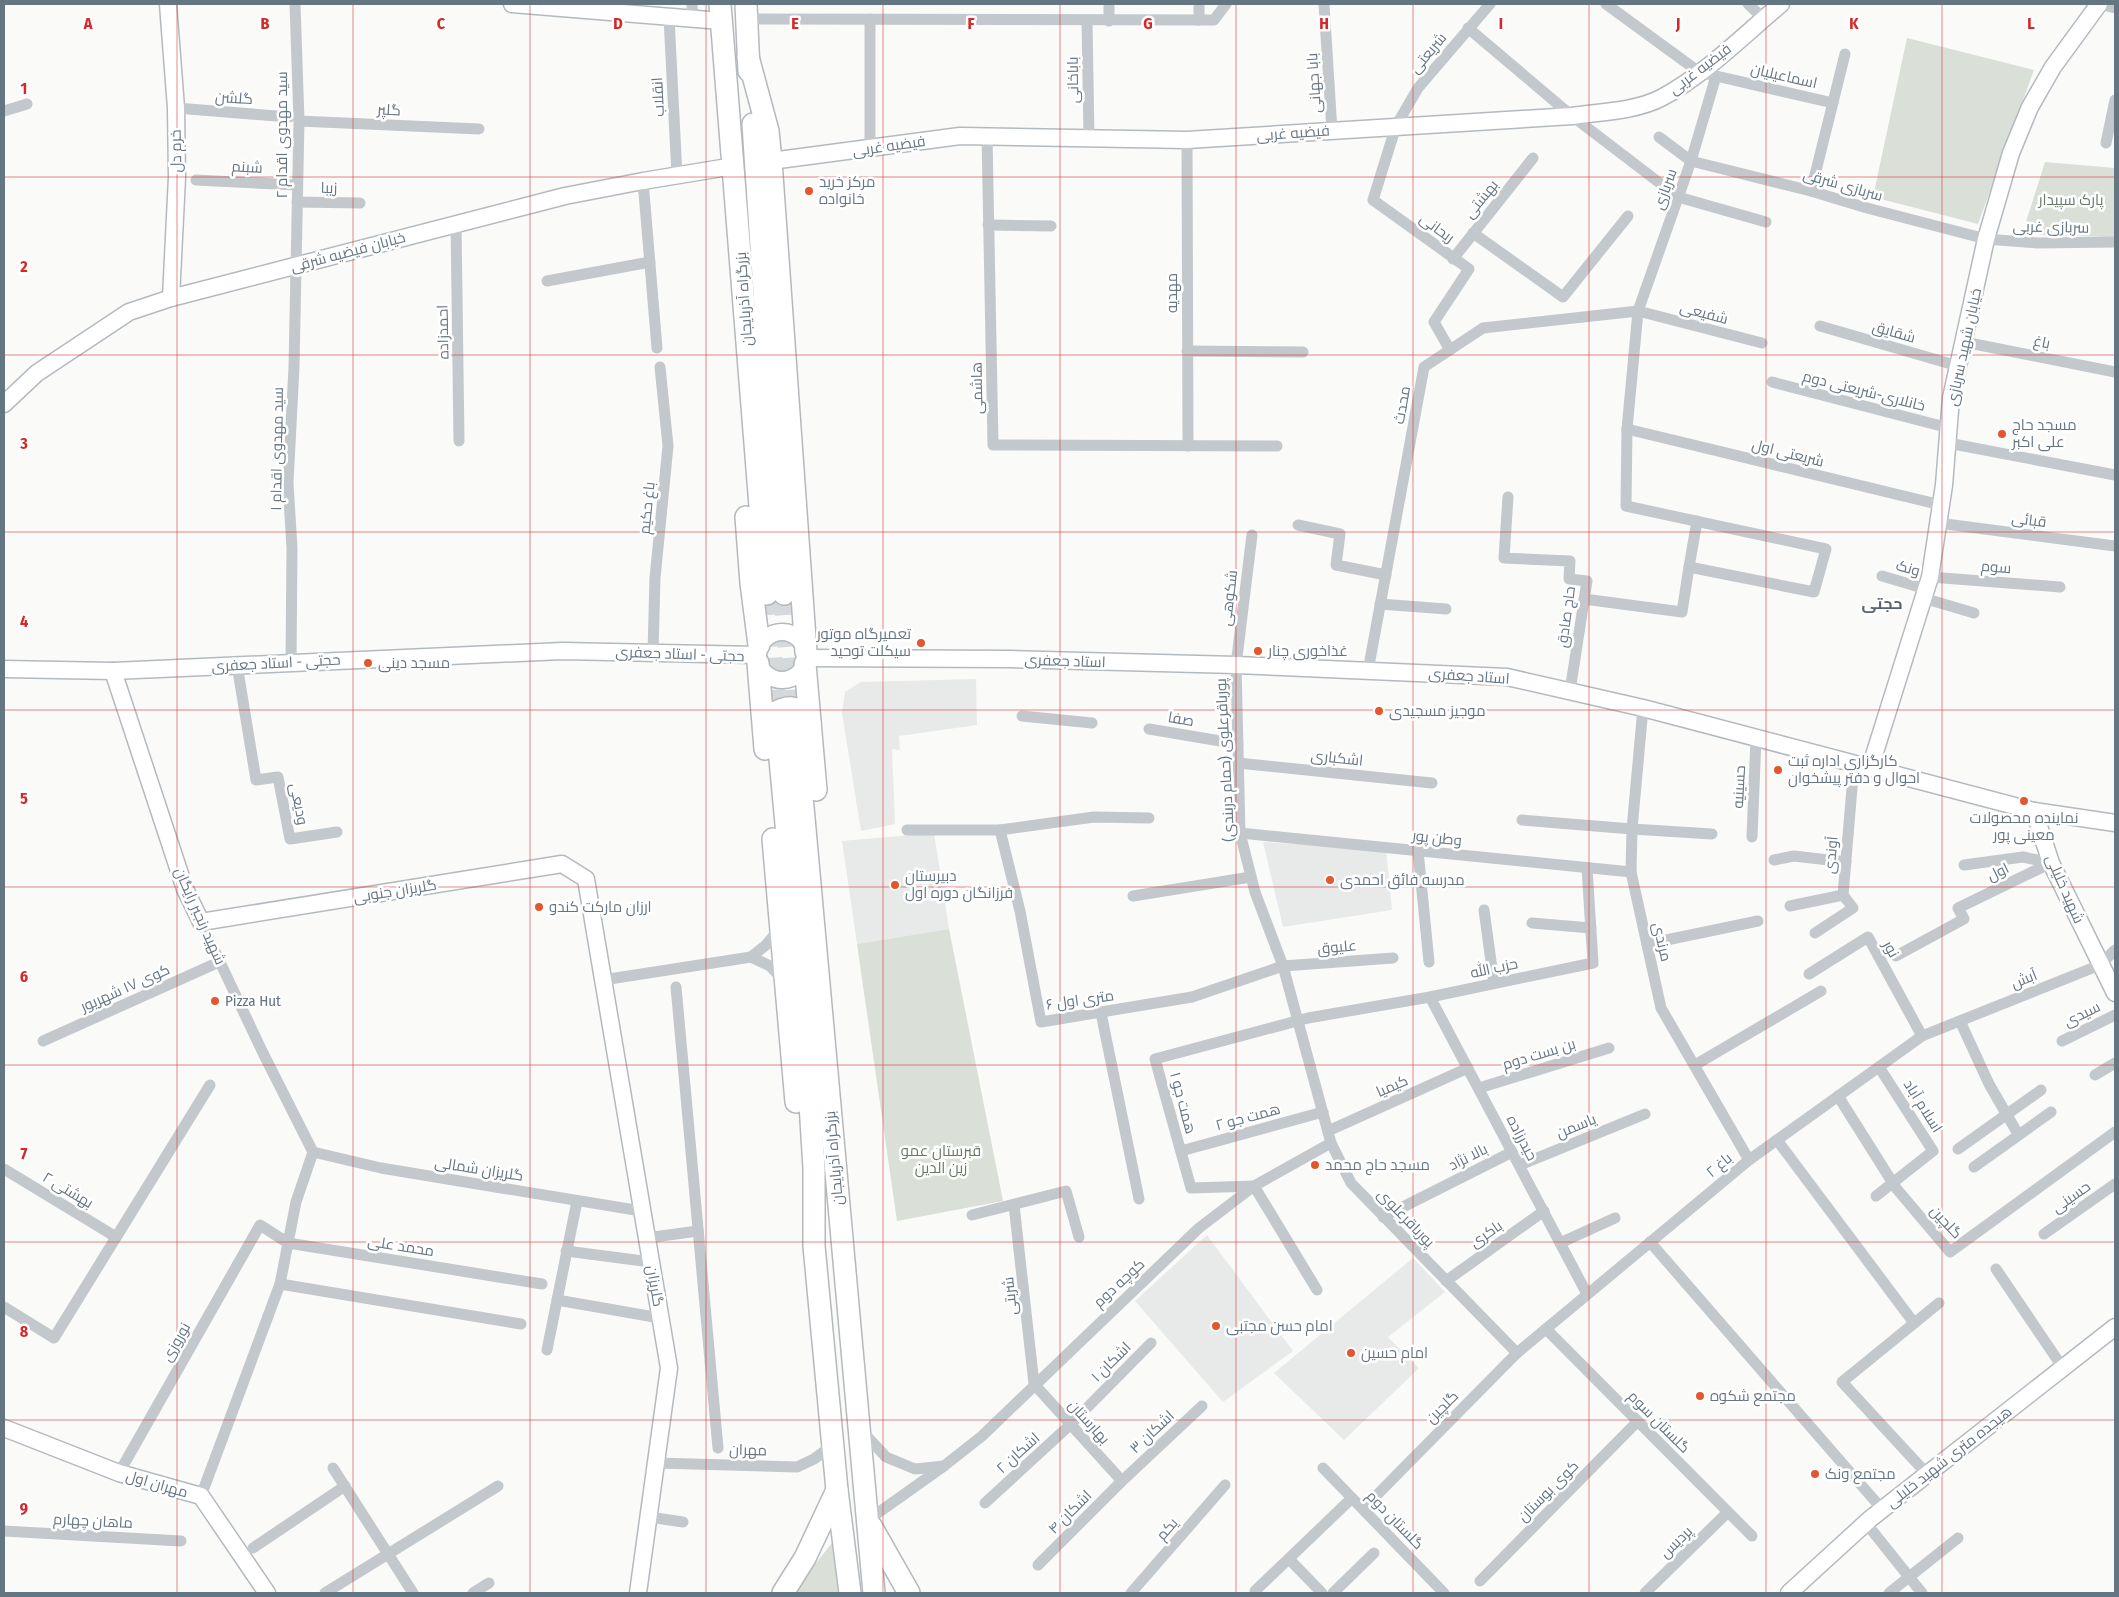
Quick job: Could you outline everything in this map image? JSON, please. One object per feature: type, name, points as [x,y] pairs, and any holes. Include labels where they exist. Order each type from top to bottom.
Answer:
[{"type":"highway","name":"بزرگراه آذربایجان","points":[[746,11],[767,590]]},
{"type":"highway","name":"بزرگراه آذربایجان","points":[[721,12],[767,590]]},
{"type":"highway","points":[[748,57],[768,131],[802,580],[806,658],[786,726],[780,928],[803,1177],[814,1246]]},
{"type":"highway","points":[[725,58],[720,137],[722,168],[767,590],[758,655],[786,726]]},
{"type":"highway","points":[[767,590],[758,594],[769,601],[782,600],[794,594],[802,580]]},
{"type":"highway","name":"بزرگراه آذربایجان","points":[[786,726],[814,1168],[814,1246],[837,1490],[850,1593]]},
{"type":"highway","name":"بزرگراه آذربایجان","points":[[786,726],[803,807],[874,1593]]},
{"type":"highway","points":[[783,1593],[805,1558],[837,1490]]},
{"type":"highway","points":[[868,1520],[909,1593]]},
{"type":"street","name":"خرم دل","points":[[168,4],[176,108],[177,177],[171,298]]},
{"type":"street","name":"سید مهدوی اقدام ۲","points":[[295,4],[294,119],[297,185],[295,266]]},
{"type":"street","points":[[512,4],[545,5],[669,17],[692,11],[721,12]]},
{"type":"street","points":[[1109,4],[1109,21]]},
{"type":"street","points":[[1199,4],[1199,20]]},
{"type":"street","points":[[746,11],[870,19],[1214,20],[1226,4]]},
{"type":"street","name":"بابا جهانی","points":[[1324,4],[1332,131]]},
{"type":"street","name":"شریعتی","points":[[1396,126],[1418,88],[1490,4]]},
{"type":"street","points":[[1606,4],[1699,72]]},
{"type":"street","points":[[1748,4],[1764,18]]},
{"type":"street","name":"فیضیه غربی","points":[[771,161],[960,136],[1187,140],[1572,116],[1624,109],[1660,98],[1699,72],[1781,4]]},
{"type":"street","points":[[2100,4],[2115,8]]},
{"type":"street","name":"خیابان شهید سربازی","points":[[1870,768],[1926,588],[1941,506],[1951,398],[1986,239],[2011,153],[2030,107],[2053,67],[2100,4]]},
{"type":"street","name":"انقلاب","points":[[669,17],[677,176]]},
{"type":"street","points":[[870,19],[870,148]]},
{"type":"street","name":"باباخانی","points":[[1087,21],[1089,138]]},
{"type":"street","points":[[1468,28],[1572,116],[1678,197],[1766,222]]},
{"type":"street","points":[[1811,191],[1845,54]]},
{"type":"street","name":"اسماعیلیان","points":[[1699,72],[1833,103]]},
{"type":"street","name":"سربازی","points":[[1696,521],[1626,506],[1627,429],[1638,311],[1691,161],[1716,76]]},
{"type":"street","points":[[2106,142],[2115,100]]},
{"type":"street","points":[[4,111],[27,104]]},
{"type":"street","name":"گلشن","points":[[176,108],[294,119]]},
{"type":"street","name":"گلپر","points":[[294,119],[479,129]]},
{"type":"street","name":"ریحانی","points":[[1396,126],[1373,200],[1469,269],[1434,322],[1450,350]]},
{"type":"street","name":"هاشمی","points":[[986,136],[994,445],[1188,446]]},
{"type":"street","points":[[1659,136],[1691,161]]},
{"type":"street","name":"مهدیه","points":[[1187,140],[1188,446]]},
{"type":"street","name":"بهشتی","points":[[1453,259],[1533,158]]},
{"type":"street","name":"سربازی شرقی","points":[[1691,161],[1811,191],[1867,208],[1986,239]]},
{"type":"street","name":"خیابان فیضیه شرقی","points":[[4,404],[37,372],[129,312],[171,298],[565,196],[722,168]]},
{"type":"street","name":"شبنم","points":[[196,180],[297,185]]},
{"type":"street","points":[[643,181],[657,348]]},
{"type":"street","name":"زیبا","points":[[297,202],[360,203]]},
{"type":"street","points":[[1473,233],[1563,297],[1628,216]]},
{"type":"street","name":"احمدزاده","points":[[456,223],[459,441]]},
{"type":"street","points":[[988,225],[1051,226]]},
{"type":"street","name":"سربازی غربی","points":[[1986,239],[2037,243],[2115,242]]},
{"type":"street","points":[[547,281],[650,262]]},
{"type":"street","name":"سید مهدوی اقدام ۱","points":[[291,662],[292,548],[288,483],[294,367],[295,266]]},
{"type":"street","name":"شفیعی","points":[[1638,311],[1762,343]]},
{"type":"street","name":"محدث","points":[[1368,671],[1424,367],[1483,328],[1638,311]]},
{"type":"street","name":"شقایق","points":[[1820,326],[1958,366]]},
{"type":"street","name":"باغ","points":[[1964,342],[2115,372]]},
{"type":"street","points":[[1187,351],[1303,352]]},
{"type":"street","name":"باغ حکیم","points":[[652,652],[655,578],[668,446],[660,368]]},
{"type":"street","name":"خانلاری-شریعتی دوم","points":[[1772,382],[1948,435],[2115,475]]},
{"type":"street","name":"شریعتی اول","points":[[1627,429],[1941,506]]},
{"type":"street","points":[[1188,446],[1277,446]]},
{"type":"street","name":"حاج صادق","points":[[1508,498],[1504,558],[1570,561],[1569,579],[1587,581],[1570,691]]},
{"type":"street","points":[[1584,599],[1682,612],[1696,521],[1826,549],[1814,592],[1689,567]]},
{"type":"street","name":"قبائی","points":[[1938,523],[2115,546]]},
{"type":"street","points":[[1298,525],[1340,534],[1336,565],[1386,574]]},
{"type":"street","name":"شکوهی","points":[[1236,665],[1252,535]]},
{"type":"street","name":"ونک","points":[[1882,576],[1926,588]]},
{"type":"street","points":[[1926,588],[1974,613]]},
{"type":"street","name":"سوم","points":[[1926,588],[2060,588]]},
{"type":"street","points":[[1380,604],[1446,609]]},
{"type":"street","points":[[775,632],[786,632],[795,635],[803,642],[806,658],[795,676],[781,680],[767,675],[758,655],[766,637],[775,632]]},
{"type":"street","name":"حجتی - استاد جعفری","points":[[4,668],[113,671],[562,651],[758,655]]},
{"type":"street","name":"استاد جعفری","points":[[806,658],[966,658],[1236,665],[1507,677],[1643,708],[2034,812],[2115,823]]},
{"type":"street","name":"ودیعی","points":[[237,665],[256,780],[278,777],[290,839],[337,832]]},
{"type":"street","name":"پورباقرعلوی (حمام دربندی)","points":[[1236,665],[1240,833],[1251,877],[1303,1020]]},
{"type":"street","name":"شهید رنجبر رایگان","points":[[113,671],[185,889],[313,1152]]},
{"type":"street","name":"مرندی","points":[[1643,708],[1632,829],[1631,872],[1661,1008],[1749,1160]]},
{"type":"street","points":[[1022,716],[1092,723]]},
{"type":"street","name":"صفا","points":[[1149,729],[1238,744]]},
{"type":"street","name":"حسینیه","points":[[1752,837],[1756,738]]},
{"type":"street","name":"اشکباری","points":[[1238,763],[1432,783]]},
{"type":"street","name":"آوندی","points":[[1790,906],[1843,895],[1854,764]]},
{"type":"street","name":"شهید خلیلی","points":[[2034,812],[2051,863],[2100,965]]},
{"type":"street","points":[[907,830],[1000,830],[1094,817],[1149,818]]},
{"type":"street","points":[[1522,820],[1712,834]]},
{"type":"street","name":"۶ متری اول","points":[[1000,830],[1020,911],[1041,1022],[1192,997],[1283,966]]},
{"type":"street","name":"وطن پور","points":[[1240,833],[1631,872]]},
{"type":"street","points":[[1418,851],[1429,962]]},
{"type":"street","points":[[1774,860],[1794,856],[1846,862]]},
{"type":"street","points":[[1964,865],[2023,857],[2051,863]]},
{"type":"street","name":"اول","points":[[1896,956],[1964,920],[1958,908],[2051,863]]},
{"type":"street","name":"گلریزان جنوبی","points":[[201,922],[562,864],[586,879]]},
{"type":"street","name":"حزب الله","points":[[1303,1020],[1430,997],[1593,963],[1588,868]]},
{"type":"street","points":[[1133,896],[1251,877]]},
{"type":"street","name":"گلریزان","points":[[586,879],[669,1368],[638,1593]]},
{"type":"street","points":[[1815,934],[1853,908],[1843,895]]},
{"type":"street","points":[[1484,910],[1494,983]]},
{"type":"street","points":[[1647,944],[1758,921]]},
{"type":"street","points":[[1532,923],[1591,928]]},
{"type":"street","points":[[603,980],[751,957],[766,945],[780,928]]},
{"type":"street","name":"نور","points":[[1809,974],[1868,937],[1922,1036]]},
{"type":"street","points":[[2115,950],[2100,965],[2115,994]]},
{"type":"street","points":[[751,957],[770,966],[785,982]]},
{"type":"street","name":"علیوق","points":[[1283,966],[1393,958]]},
{"type":"street","name":"کوی ۱۷ شهریور","points":[[43,1041],[219,962]]},
{"type":"street","name":"آبش","points":[[1922,1036],[2100,965]]},
{"type":"street","points":[[676,987],[718,1448]]},
{"type":"street","points":[[1695,1066],[1821,991]]},
{"type":"street","name":"حیدرزاده","points":[[1430,997],[1587,1294]]},
{"type":"street","points":[[1101,1013],[1139,1199]]},
{"type":"street","name":"سیدی","points":[[2062,1041],[2115,1015]]},
{"type":"street","name":"پورباقرعلوی","points":[[1303,1020],[1329,1137],[1351,1184],[1517,1353]]},
{"type":"street","name":"همت جو ۱","points":[[1254,1186],[1191,1188],[1156,1059],[1303,1020]]},
{"type":"street","points":[[1960,1021],[1989,1084],[2018,1134]]},
{"type":"street","name":"باغ ۲","points":[[1546,1329],[1749,1160],[1922,1036]]},
{"type":"street","name":"بن بست دوم","points":[[1479,1088],[1609,1048]]},
{"type":"street","points":[[2095,1075],[2115,1063]]},
{"type":"street","name":"اسلام آباد","points":[[1876,1196],[1933,1152],[1880,1066]]},
{"type":"street","name":"کیمیا","points":[[1329,1137],[1468,1068]]},
{"type":"street","points":[[4,1307],[54,1338],[210,1086]]},
{"type":"street","points":[[1958,1149],[2041,1090]]},
{"type":"street","name":"گلچین","points":[[1838,1096],[1894,1184],[1950,1252],[2115,1132]]},
{"type":"street","name":"همت جو ۲","points":[[1181,1151],[1323,1112]]},
{"type":"street","points":[[1974,1167],[2051,1112]]},
{"type":"street","name":"یاسمن","points":[[1520,1165],[1645,1114]]},
{"type":"street","name":"کوچه دوم","points":[[868,1520],[944,1466],[982,1436],[1034,1384],[1199,1228],[1254,1186],[1329,1137]]},
{"type":"street","points":[[1777,1140],[1914,1323]]},
{"type":"street","points":[[200,1496],[280,1284],[296,1202],[313,1152]]},
{"type":"street","name":"گلریزان شمالی","points":[[313,1152],[381,1168],[642,1211]]},
{"type":"street","name":"بالا نژاد","points":[[1383,1216],[1512,1152]]},
{"type":"street","name":"بهشتی ۲","points":[[4,1169],[116,1237]]},
{"type":"street","name":"حسینی","points":[[2044,1234],[2115,1184]]},
{"type":"street","points":[[1254,1186],[1317,1290]]},
{"type":"street","points":[[972,1215],[1066,1191],[1079,1237]]},
{"type":"street","points":[[547,1350],[576,1200]]},
{"type":"street","name":"شربتی","points":[[1014,1205],[1034,1384]]},
{"type":"street","name":"باکری","points":[[1446,1280],[1544,1211]]},
{"type":"street","points":[[1560,1243],[1615,1218]]},
{"type":"street","name":"محمد علی","points":[[260,1225],[288,1243],[542,1284]]},
{"type":"street","name":"نوروزی","points":[[119,1473],[260,1225]]},
{"type":"street","points":[[646,1238],[698,1231]]},
{"type":"street","points":[[1650,1242],[1882,1509]]},
{"type":"street","points":[[566,1250],[651,1262]]},
{"type":"street","points":[[1996,1269],[2063,1368]]},
{"type":"street","points":[[280,1284],[521,1324]]},
{"type":"street","points":[[557,1300],[660,1318]]},
{"type":"street","points":[[1927,1474],[1842,1382],[1939,1303]]},
{"type":"street","name":"هیجده متری شهید خلیلی","points":[[1789,1593],[1882,1509],[2115,1327]]},
{"type":"street","name":"گلچین","points":[[1363,1509],[1517,1353],[1546,1329]]},
{"type":"street","name":"گلستان سوم","points":[[1546,1329],[1752,1536]]},
{"type":"street","name":"اشکان ۱","points":[[1071,1424],[1151,1343]]},
{"type":"street","name":"بهارستان","points":[[1034,1384],[1122,1480]]},
{"type":"street","name":"اشکان ۳","points":[[1122,1480],[1202,1406]]},
{"type":"street","name":"کوی بوستان","points":[[1480,1581],[1637,1422]]},
{"type":"street","name":"اشکان ۲","points":[[985,1503],[1071,1424]]},
{"type":"street","name":"مهران اول","points":[[4,1428],[119,1473],[200,1496],[267,1593]]},
{"type":"street","points":[[859,1428],[886,1457],[915,1469],[944,1466]]},
{"type":"street","name":"مهران","points":[[656,1463],[797,1467],[814,1459],[833,1444]]},
{"type":"street","points":[[333,1468],[413,1593]]},
{"type":"street","name":"گلستان دوم","points":[[1324,1468],[1444,1593]]},
{"type":"street","name":"اشکان ۴","points":[[1038,1565],[1122,1480]]},
{"type":"street","name":"یکم","points":[[1132,1593],[1225,1485]]},
{"type":"street","points":[[253,1548],[345,1486]]},
{"type":"street","points":[[325,1593],[498,1486]]},
{"type":"street","points":[[1255,1591],[1352,1498]]},
{"type":"street","name":"پردیس","points":[[1645,1593],[1728,1512]]},
{"type":"street","points":[[649,1516],[684,1522]]},
{"type":"street","points":[[1866,1523],[1922,1593]]},
{"type":"street","name":"ماهان چهارم","points":[[4,1531],[181,1541]]},
{"type":"street","points":[[1889,1593],[1958,1538]]},
{"type":"street","points":[[1333,1593],[1374,1554]]},
{"type":"street","points":[[1289,1559],[1322,1593]]},
{"type":"street","points":[[474,1593],[489,1583]]},
{"type":"shaded area","points":[[976,679],[977,725],[899,736],[900,750],[892,749],[895,824],[861,831],[842,713],[845,692],[861,682]]},
{"type":"shaded area","name":"دبیرستان فرزانگان دوره اول","points":[[934,833],[949,929],[857,944],[842,841]]},
{"type":"shaded area","name":"مدرسه فائق احمدی","points":[[1263,842],[1386,849],[1392,910],[1283,927]]},
{"type":"shaded area","name":"امام حسن مجتبی","points":[[1207,1235],[1293,1351],[1223,1402],[1135,1301]]},
{"type":"shaded area","name":"امام حسین","points":[[1413,1258],[1445,1292],[1388,1337],[1419,1368],[1344,1440],[1274,1373]]},
{"type":"green space","points":[[1907,38],[2034,70],[1978,224],[1873,197]]},
{"type":"green space","name":"پارک سپیدار","points":[[2045,162],[2115,168],[2115,237],[2040,235],[2025,225]]},
{"type":"green space","name":"قبرستان عمو زین الدین","points":[[949,929],[1003,1201],[897,1221],[857,944]]},
{"type":"green space","points":[[832,1543],[838,1593],[792,1593]]},
{"type":"tunnel","points":[[767,594],[777,727]]},
{"type":"tunnel","points":[[784,594],[794,723]]},
{"type":"place","name":"مرکز خرید خانواده","points":[[809,191]]},
{"type":"place","name":"مسجد حاج علی اکبر","points":[[2002,434]]},
{"type":"place","name":"تعمیرگاه موتور سیکلت توحید","points":[[921,643]]},
{"type":"place","name":"غذاخوری چنار","points":[[1258,651]]},
{"type":"place","name":"مسجد دینی","points":[[368,663]]},
{"type":"place","name":"موجیز مسجیدی","points":[[1379,711]]},
{"type":"place","name":"کارگزاری اداره ثبت احوال و دفتر پیشخوان","points":[[1778,770]]},
{"type":"place","name":"نماینده محصولات معینی پور","points":[[2024,801]]},
{"type":"place","name":"مدرسه فائق احمدی","points":[[1330,880]]},
{"type":"place","name":"دبیرستان فرزانگان دوره اول","points":[[895,885]]},
{"type":"place","name":"ارزان مارکت کندو","points":[[539,907]]},
{"type":"place","name":"Pizza Hut","points":[[215,1001]]},
{"type":"place","name":"مسجد حاج محمد","points":[[1315,1165]]},
{"type":"place","name":"امام حسن مجتبی","points":[[1216,1326]]},
{"type":"place","name":"امام حسین","points":[[1351,1353]]},
{"type":"place","name":"مجتمع شکوه","points":[[1700,1396]]},
{"type":"place","name":"مجتمع ونک","points":[[1815,1474]]},
{"type":"district","name":"حجتی","points":[[1882,603]]}]
